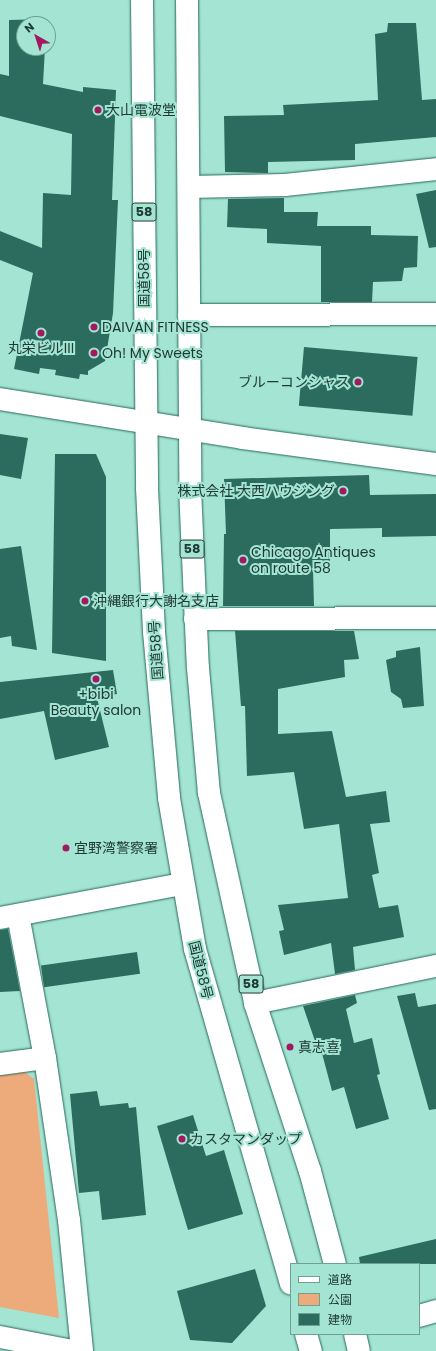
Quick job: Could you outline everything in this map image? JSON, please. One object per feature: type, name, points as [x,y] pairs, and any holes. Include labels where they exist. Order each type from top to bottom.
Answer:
[{"type":"main road","name":"国道58号","points":[[142,0],[146,423],[154,632],[165,768],[182,884],[212,1014],[290,1280]]},
{"type":"main road","name":"58","points":[[187,0],[189,429],[195,619],[209,793],[255,1003],[310,1171],[335,1263]]},
{"type":"main road","points":[[189,187],[285,185],[436,169]]},
{"type":"main road","points":[[189,315],[436,314]]},
{"type":"main road","points":[[0,399],[146,423],[436,464]]},
{"type":"main road","points":[[195,619],[436,618]]},
{"type":"main road","points":[[82,1351],[69,1220],[45,1058],[9,917],[182,884]]},
{"type":"main road","points":[[255,1003],[436,966]]},
{"type":"main road","points":[[0,1064],[45,1058]]},
{"type":"main road","points":[[420,1316],[436,1311]]},
{"type":"main road","points":[[306,1335],[311,1351]]},
{"type":"main road","points":[[345,1351],[355,1335]]},
{"type":"main road","points":[[356,1335],[359,1351]]},
{"type":"main road","points":[[0,1337],[73,1351]]},
{"type":"green space","points":[[21,1069],[34,1079],[59,1318],[0,1307],[0,1072]]},
{"type":"building","points":[[9,20],[16,20],[16,56],[45,56],[43,84],[83,92],[83,87],[116,90],[112,200],[118,200],[113,313],[105,361],[88,371],[88,375],[80,374],[79,379],[55,375],[56,370],[40,368],[39,374],[14,369],[33,273],[0,260],[0,231],[42,248],[43,193],[71,195],[72,134],[0,116],[0,74],[9,76]]},
{"type":"building","points":[[388,23],[416,23],[422,100],[436,99],[436,137],[355,144],[355,160],[268,162],[268,173],[225,172],[224,116],[284,115],[283,105],[378,100],[375,34],[387,32]]},
{"type":"building","points":[[436,190],[436,247],[429,248],[416,194]]},
{"type":"building","points":[[284,198],[284,212],[318,212],[317,226],[371,226],[371,235],[418,236],[417,267],[404,268],[402,281],[373,282],[372,302],[321,302],[321,246],[267,243],[267,229],[227,227],[228,199]]},
{"type":"building","name":"ブルーコンシャス","points":[[304,347],[418,357],[412,416],[299,406]]},
{"type":"building","points":[[0,434],[28,438],[21,479],[0,475]]},
{"type":"building","points":[[55,454],[96,454],[106,477],[106,661],[52,653]]},
{"type":"building","points":[[369,475],[370,495],[436,494],[436,536],[382,537],[382,528],[330,529],[330,569],[313,569],[314,606],[223,606],[224,534],[226,534],[224,479]]},
{"type":"building","points":[[21,546],[37,650],[12,646],[11,636],[0,638],[0,549]]},
{"type":"building","points":[[235,631],[354,631],[359,659],[344,660],[345,677],[278,689],[278,734],[332,731],[346,797],[386,791],[390,822],[370,824],[379,873],[372,875],[379,908],[398,905],[404,937],[353,947],[355,970],[335,974],[331,943],[284,955],[279,931],[284,930],[278,905],[348,898],[339,824],[304,829],[294,772],[247,776],[245,706],[241,706]]},
{"type":"building","points":[[420,647],[424,706],[403,708],[401,699],[391,692],[386,660],[396,657],[396,651]]},
{"type":"building","points":[[113,670],[117,694],[97,698],[109,747],[55,760],[44,711],[0,719],[0,682]]},
{"type":"building","points":[[8,929],[20,991],[0,992],[0,930]]},
{"type":"building","points":[[137,952],[140,974],[44,987],[41,965]]},
{"type":"building","points":[[415,993],[418,1007],[436,1004],[436,1109],[429,1110],[397,996]]},
{"type":"building","points":[[355,995],[357,1003],[346,1009],[354,1043],[372,1038],[380,1074],[377,1075],[389,1119],[356,1129],[344,1087],[332,1091],[319,1042],[316,1044],[303,1006]]},
{"type":"building","points":[[97,1091],[100,1106],[128,1103],[129,1108],[136,1107],[146,1215],[102,1220],[99,1191],[79,1193],[70,1094]]},
{"type":"building","points":[[193,1115],[206,1156],[224,1150],[243,1214],[188,1230],[157,1126]]},
{"type":"building","points":[[436,1239],[436,1264],[360,1263],[359,1257]]},
{"type":"building","points":[[255,1269],[266,1306],[232,1343],[190,1340],[177,1291]]},
{"type":"place","name":"大山電波堂","points":[[98,110]]},
{"type":"place","name":"DAIVAN FITNESS","points":[[94,327]]},
{"type":"place","name":"丸栄ビルIII","points":[[41,333]]},
{"type":"place","name":"Oh! My Sweets","points":[[94,353]]},
{"type":"place","name":"ブルーコンシャス","points":[[358,382]]},
{"type":"place","name":"株式会社 大西ハウジング","points":[[343,491]]},
{"type":"place","name":"Chicago Antiques on route 58","points":[[243,560]]},
{"type":"place","name":"沖縄銀行大謝名支店","points":[[85,601]]},
{"type":"place","name":"+bibi Beauty salon","points":[[96,679]]},
{"type":"place","name":"宜野湾警察署","points":[[66,848]]},
{"type":"place","name":"真志喜","points":[[290,1047]]},
{"type":"place","name":"カスタマンダップ","points":[[182,1139]]}]
